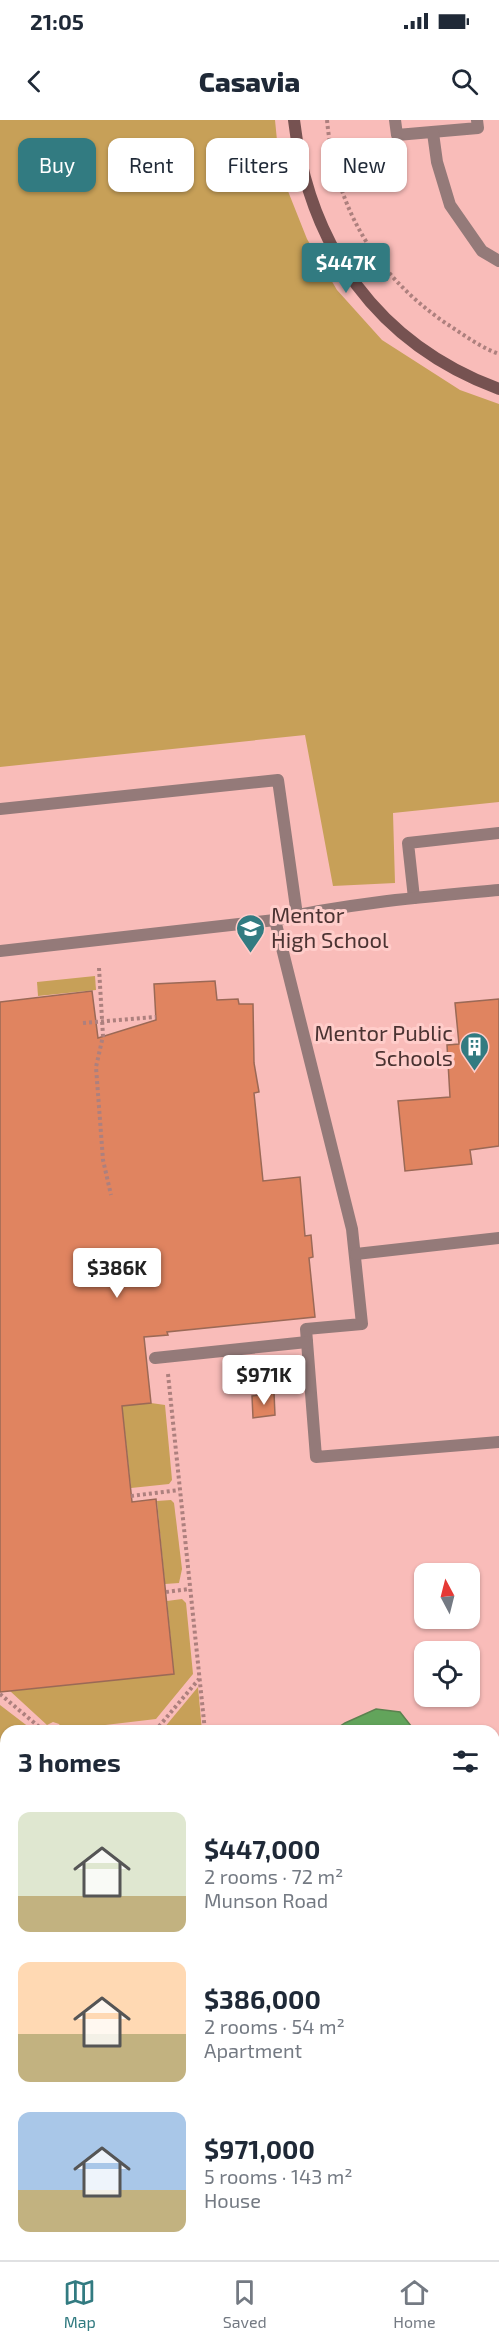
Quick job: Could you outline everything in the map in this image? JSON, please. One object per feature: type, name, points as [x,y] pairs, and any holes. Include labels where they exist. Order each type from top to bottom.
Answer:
[{"type":"street","points":[[294,120],[298,153],[322,228],[334,253],[354,280],[384,318],[408,340],[474,380],[499,389]]},
{"type":"lane","points":[[395,120],[397,135],[478,128],[477,120]]},
{"type":"lane","points":[[433,133],[437,162],[450,205],[482,251],[499,261]]},
{"type":"lane","points":[[0,808],[278,780],[297,915]]},
{"type":"lane","points":[[414,898],[408,843],[499,833]]},
{"type":"lane","points":[[0,951],[275,920],[414,898],[499,890]]},
{"type":"lane","points":[[275,920],[352,1229],[362,1324],[306,1329],[316,1457],[499,1442]]},
{"type":"lane","points":[[356,1254],[499,1238]]},
{"type":"lane","points":[[160,1357],[307,1342]]},
{"type":"path","points":[[327,120],[339,183],[352,217],[378,261],[395,281],[428,311],[479,344],[499,354]]},
{"type":"path","points":[[99,968],[103,1036],[96,1067],[103,1160],[111,1195]]},
{"type":"path","points":[[83,1023],[156,1017]]},
{"type":"path","points":[[160,1357],[179,1490],[204,1725]]},
{"type":"path","points":[[131,1496],[179,1490]]},
{"type":"path","points":[[166,1592],[189,1590]]},
{"type":"path","points":[[161,1725],[199,1678]]},
{"type":"path","points":[[0,1694],[39,1725]]},
{"type":"shaded area","points":[[0,120],[275,120],[277,138],[206,138],[206,192],[288,192],[307,239],[337,290],[382,340],[460,390],[499,404],[499,802],[393,813],[395,883],[333,886],[305,735],[0,767]]},
{"type":"shaded area","points":[[95,976],[96,990],[38,996],[37,982]]},
{"type":"shaded area","points":[[151,1403],[165,1405],[172,1480],[169,1484],[131,1488],[122,1406]]},
{"type":"shaded area","points":[[171,1500],[174,1503],[182,1569],[179,1583],[165,1584],[157,1501]]},
{"type":"shaded area","points":[[182,1599],[186,1603],[193,1674],[156,1719],[105,1725],[60,1725],[53,1722],[47,1725],[10,1691],[174,1674],[167,1601]]},
{"type":"shaded area","points":[[198,1687],[201,1725],[166,1725]]},
{"type":"shaded area","points":[[0,1705],[26,1725],[0,1725]]},
{"type":"shaded area","points":[[376,1709],[400,1712],[410,1725],[342,1725]]},
{"type":"building","name":"Mentor High School","points":[[215,981],[217,1000],[238,999],[239,1004],[253,1004],[254,1063],[259,1092],[254,1093],[263,1181],[300,1177],[305,1236],[311,1235],[313,1257],[309,1258],[315,1317],[167,1332],[168,1335],[144,1337],[151,1403],[122,1406],[132,1502],[156,1499],[174,1674],[0,1692],[0,1002],[92,991],[98,1038],[156,1020],[154,984]]},
{"type":"building","name":"Mentor Public Schools","points":[[499,999],[499,1146],[470,1150],[472,1164],[405,1171],[398,1101],[450,1097],[447,1045],[459,1044],[455,1003]]},
{"type":"building","points":[[274,1393],[275,1415],[253,1418],[252,1396]]},
{"type":"place","name":"Mentor High School","points":[[250,954]]},
{"type":"place","name":"Mentor Public Schools","points":[[474,1072]]}]
